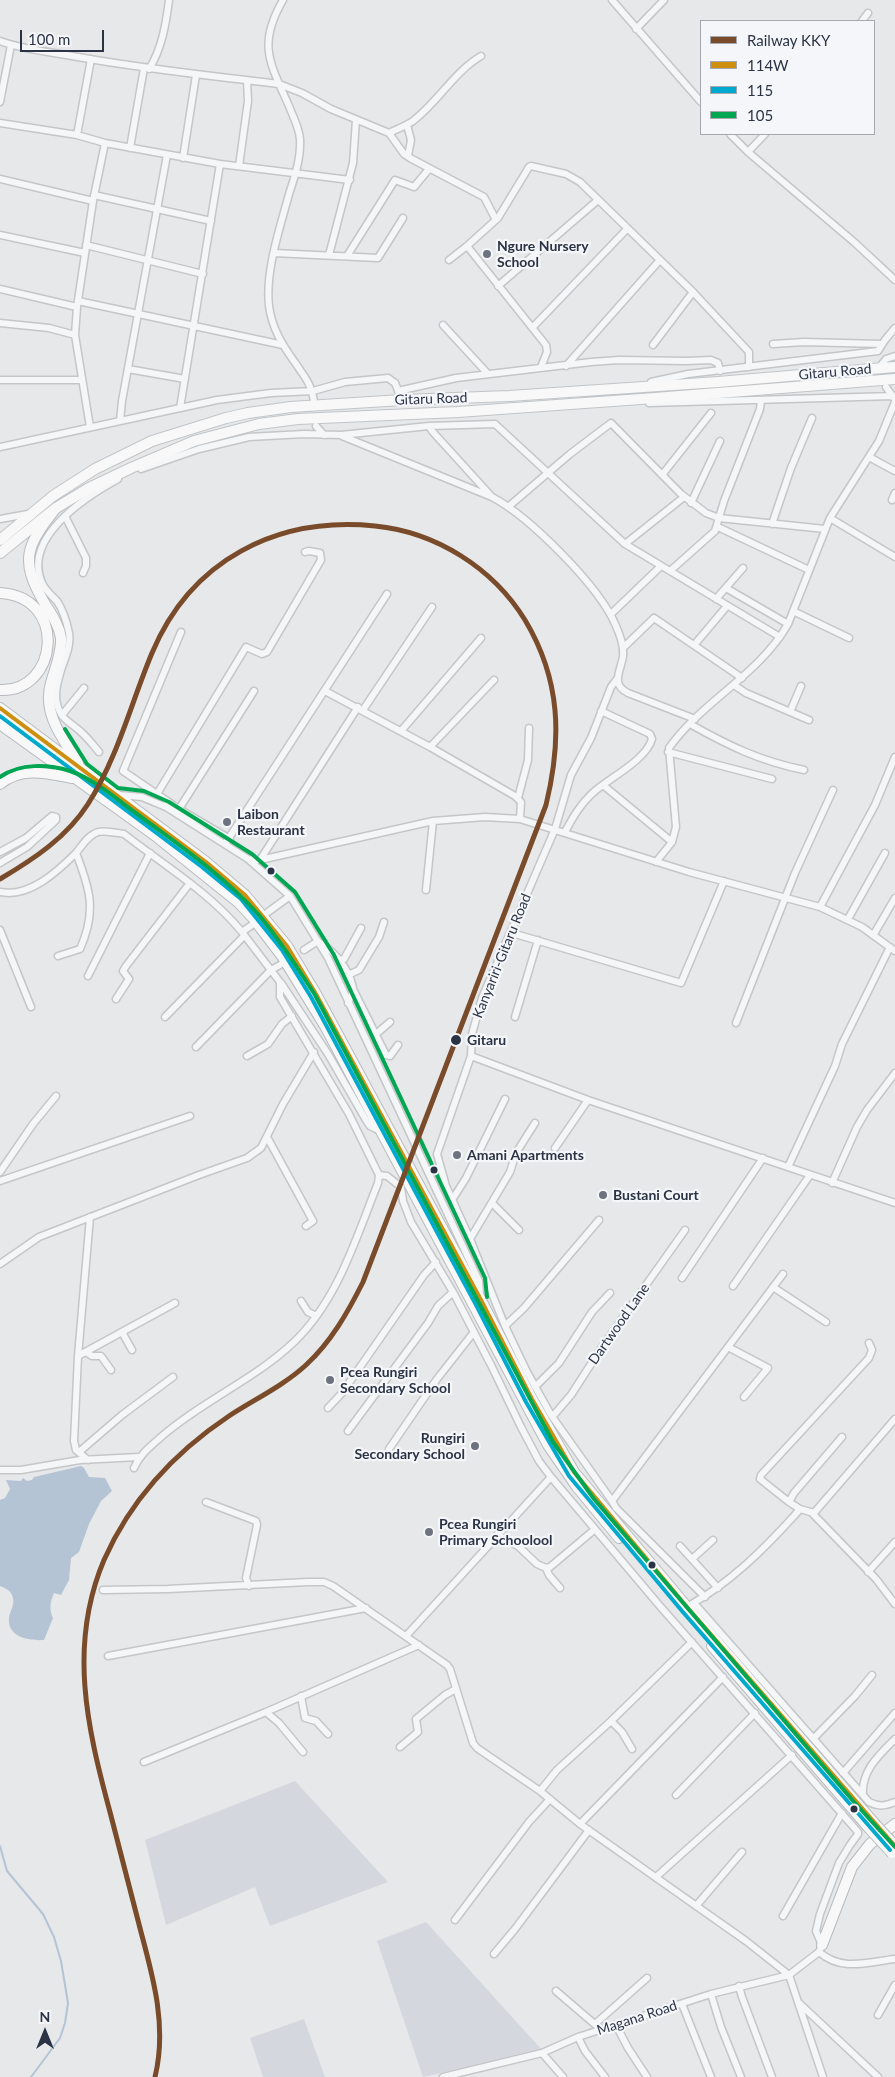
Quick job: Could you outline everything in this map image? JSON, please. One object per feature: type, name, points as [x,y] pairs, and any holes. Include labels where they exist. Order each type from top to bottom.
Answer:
[{"type":"main road","name":"Gitaru Road","points":[[0,540],[30,514],[81,478],[137,448],[211,422],[270,409],[400,396],[509,396],[623,389],[895,367]]},
{"type":"main road","name":"Gitaru Road","points":[[0,553],[56,508],[89,488],[194,441],[259,424],[298,419],[458,412],[895,379]]},
{"type":"main road","points":[[56,508],[34,539],[30,554],[29,570],[32,582],[56,622],[60,635],[60,654],[50,686],[52,719],[86,772]]},
{"type":"main road","points":[[0,593],[15,594],[29,600],[44,622],[48,639],[46,656],[38,672],[17,687],[0,690]]},
{"type":"main road","points":[[0,708],[86,772],[253,918],[295,974],[381,1132],[392,1143]]},
{"type":"main road","points":[[0,724],[79,782]]},
{"type":"main road","points":[[0,784],[15,775],[26,772],[43,773],[79,782],[110,794],[206,862],[245,895],[260,911],[302,969],[548,1445],[571,1480],[589,1503],[872,1826]]},
{"type":"main road","points":[[415,1187],[481,1300],[532,1398],[574,1472],[691,1605],[894,1852]]},
{"type":"main road","points":[[821,1948],[852,1867],[870,1844],[895,1824]]},
{"type":"street","points":[[130,148],[147,68],[160,44],[167,20],[169,0]]},
{"type":"street","points":[[283,0],[272,20],[268,44],[272,68],[298,130],[299,152],[274,253],[269,305],[274,325],[283,344],[307,379],[313,391],[314,400]]},
{"type":"street","points":[[636,29],[664,0]]},
{"type":"street","points":[[616,2],[636,29],[700,101]]},
{"type":"street","points":[[863,20],[868,13]]},
{"type":"street","points":[[0,41],[10,45],[147,68],[279,84],[302,93],[331,109],[389,133],[408,156],[484,197],[496,220]]},
{"type":"street","points":[[0,102],[10,45]]},
{"type":"street","points":[[389,133],[407,125],[427,109],[466,67],[481,56]]},
{"type":"street","points":[[78,135],[91,59]]},
{"type":"street","points":[[183,158],[196,75]]},
{"type":"street","points":[[239,166],[248,101],[247,80]]},
{"type":"street","points":[[328,255],[350,180],[356,140],[356,120]]},
{"type":"street","points":[[0,123],[78,135],[105,143],[183,158],[350,180]]},
{"type":"street","points":[[407,125],[411,140],[408,156]]},
{"type":"street","points":[[731,135],[895,280]]},
{"type":"street","points":[[748,152],[764,135]]},
{"type":"street","points":[[90,427],[75,335],[86,245],[105,143]]},
{"type":"street","points":[[120,421],[167,155]]},
{"type":"street","points":[[180,408],[220,164]]},
{"type":"street","points":[[449,260],[496,220],[529,167],[572,177],[692,292],[750,352],[749,367]]},
{"type":"street","points":[[346,256],[395,180],[414,187],[430,169]]},
{"type":"street","points":[[0,180],[211,222]]},
{"type":"street","points":[[498,286],[598,200]]},
{"type":"street","points":[[274,253],[379,258],[403,218]]},
{"type":"street","points":[[533,327],[627,229]]},
{"type":"street","points":[[0,235],[85,253]]},
{"type":"street","points":[[86,245],[202,274]]},
{"type":"street","points":[[467,246],[533,327],[547,349],[541,367]]},
{"type":"street","points":[[566,366],[659,261]]},
{"type":"street","points":[[0,288],[283,344]]},
{"type":"street","points":[[653,345],[692,292]]},
{"type":"street","points":[[0,323],[49,328],[75,335]]},
{"type":"street","points":[[444,326],[488,374]]},
{"type":"street","points":[[878,351],[895,328]]},
{"type":"street","points":[[773,344],[804,342],[882,344]]},
{"type":"street","points":[[623,389],[688,374],[878,351],[892,356]]},
{"type":"street","points":[[882,364],[892,356]]},
{"type":"street","points":[[0,447],[238,396],[270,392],[313,391],[345,382],[378,377],[393,380],[400,396],[488,374],[619,360],[688,362],[711,360],[718,363],[720,371]]},
{"type":"street","points":[[128,369],[185,379]]},
{"type":"street","points":[[0,380],[82,380]]},
{"type":"street","points":[[886,387],[894,399]]},
{"type":"street","points":[[624,400],[658,403],[894,399]]},
{"type":"street","points":[[656,862],[672,842],[675,834],[676,820],[668,752],[670,746],[693,722],[772,649],[780,637],[788,624],[830,518],[879,442],[894,399]]},
{"type":"street","points":[[670,571],[712,536],[718,527],[719,518],[760,409],[761,400]]},
{"type":"street","points":[[662,475],[711,413]]},
{"type":"street","points":[[772,524],[791,468],[812,418]]},
{"type":"street","points":[[508,507],[604,426],[611,423],[684,497],[710,515],[719,518],[825,529]]},
{"type":"street","points":[[99,752],[82,732],[62,715],[55,698],[69,646],[69,634],[58,603],[43,585],[38,569],[38,556],[43,545],[65,516],[101,488],[126,475],[183,454],[249,437],[304,434],[341,435],[429,426],[495,424],[626,544],[780,637]]},
{"type":"street","points":[[316,426],[324,435]]},
{"type":"street","points":[[429,426],[492,497]]},
{"type":"street","points":[[341,435],[492,497],[508,507],[535,529],[580,573],[611,614],[623,648],[654,618],[695,644],[742,678]]},
{"type":"street","points":[[691,503],[720,442]]},
{"type":"street","points":[[869,457],[895,472]]},
{"type":"street","points":[[892,500],[895,493]]},
{"type":"street","points":[[626,544],[684,497]]},
{"type":"street","points":[[0,519],[30,514]]},
{"type":"street","points":[[65,516],[86,558],[86,566],[83,573]]},
{"type":"street","points":[[830,518],[895,557]]},
{"type":"street","points":[[718,527],[809,570]]},
{"type":"street","points":[[157,794],[246,647],[262,654],[267,652],[321,560],[320,554],[309,551],[305,552]]},
{"type":"street","points":[[611,614],[661,566]]},
{"type":"street","points":[[716,599],[743,568]]},
{"type":"street","points":[[726,588],[788,624]]},
{"type":"street","points":[[225,844],[387,594]]},
{"type":"street","points":[[695,644],[727,606]]},
{"type":"street","points":[[258,863],[360,709],[432,607]]},
{"type":"street","points":[[793,612],[849,638]]},
{"type":"street","points":[[181,632],[123,771],[179,809],[230,839]]},
{"type":"street","points":[[401,731],[481,638]]},
{"type":"street","name":"Kanyariri-Gitaru Road","points":[[623,648],[623,657],[617,679],[611,687],[600,711],[591,738],[571,775],[555,829],[512,933],[482,998],[472,1034],[471,1056],[437,1154],[452,1200],[505,1326],[551,1415],[616,1508],[705,1597]]},
{"type":"street","points":[[617,679],[622,690],[693,722],[740,751],[783,766],[804,770]]},
{"type":"street","points":[[430,747],[494,680]]},
{"type":"street","points":[[734,685],[746,693],[810,720]]},
{"type":"street","points":[[790,712],[801,686]]},
{"type":"street","points":[[62,715],[84,688]]},
{"type":"street","points":[[179,809],[254,691]]},
{"type":"street","points":[[324,691],[401,731],[518,798],[522,807],[520,819]]},
{"type":"street","points":[[565,832],[581,806],[603,785],[642,754],[652,739],[650,734],[600,711]]},
{"type":"street","points":[[518,798],[528,760],[529,728]]},
{"type":"street","points":[[668,752],[772,779]]},
{"type":"street","points":[[820,907],[875,804],[895,757]]},
{"type":"street","points":[[603,785],[672,842]]},
{"type":"street","points":[[736,1023],[786,897],[833,790]]},
{"type":"street","points":[[110,794],[142,797],[166,807],[248,859],[258,863],[290,896],[318,941],[479,1281],[492,1294]]},
{"type":"street","points":[[0,852],[26,838],[52,816],[56,817],[56,820],[27,848],[0,863]]},
{"type":"street","points":[[258,863],[272,857],[433,821],[484,817],[520,819],[724,882],[820,907],[848,919],[874,934],[893,949],[842,1044],[831,1075],[788,1167]]},
{"type":"street","points":[[426,890],[433,821]]},
{"type":"street","points":[[0,893],[12,894],[34,886],[49,876],[76,853],[88,838],[98,832],[124,834],[220,906],[280,982],[328,1054],[370,1126],[381,1132]]},
{"type":"street","points":[[58,956],[81,948],[91,911],[88,888],[76,853]]},
{"type":"street","points":[[848,919],[885,853]]},
{"type":"street","points":[[88,976],[150,854]]},
{"type":"street","points":[[267,874],[266,866],[272,857]]},
{"type":"street","points":[[512,933],[681,983],[724,882]]},
{"type":"street","points":[[116,999],[130,979],[123,971],[126,966],[190,883]]},
{"type":"street","points":[[268,912],[290,896]]},
{"type":"street","points":[[874,934],[895,898]]},
{"type":"street","points":[[348,975],[359,970],[378,937],[384,922]]},
{"type":"street","points":[[165,1018],[252,925]]},
{"type":"street","points":[[340,960],[344,959],[361,928]]},
{"type":"street","points":[[0,930],[31,1007]]},
{"type":"street","points":[[515,1018],[538,940]]},
{"type":"street","points":[[304,950],[318,941]]},
{"type":"street","points":[[318,941],[331,949],[340,960],[388,1057],[398,1045]]},
{"type":"street","points":[[196,1047],[271,970],[280,965]]},
{"type":"street","points":[[134,1468],[139,1457],[188,1415],[260,1368],[294,1343],[328,1298],[349,1259],[378,1183],[379,1175],[349,1114],[280,997],[280,982]]},
{"type":"street","points":[[348,1003],[353,989]]},
{"type":"street","points":[[247,1056],[268,1044],[282,1024],[292,1016]]},
{"type":"street","points":[[376,1034],[390,1022]]},
{"type":"street","points":[[0,1264],[39,1238],[247,1158],[259,1150],[283,1104],[314,1052]]},
{"type":"street","points":[[471,1056],[588,1100],[895,1203]]},
{"type":"street","points":[[832,1183],[856,1128],[895,1073]]},
{"type":"street","points":[[0,1172],[33,1124],[56,1096]]},
{"type":"street","points":[[452,1200],[466,1178],[505,1099]]},
{"type":"street","points":[[555,1148],[588,1100]]},
{"type":"street","points":[[0,1181],[190,1116]]},
{"type":"street","points":[[470,1239],[510,1172],[516,1154],[535,1123]]},
{"type":"street","points":[[267,1137],[313,1221],[306,1226]]},
{"type":"street","points":[[682,1278],[762,1158]]},
{"type":"street","points":[[379,1175],[387,1176],[401,1187],[403,1201],[411,1222],[453,1292],[521,1427],[550,1477],[594,1530],[857,1829],[858,1834],[839,1863],[820,1914],[816,1931],[821,1948],[834,1962],[847,1965],[895,1959]]},
{"type":"street","points":[[733,1286],[810,1175]]},
{"type":"street","points":[[492,1203],[519,1230]]},
{"type":"street","points":[[88,1460],[74,1447],[74,1441],[78,1356],[90,1217]]},
{"type":"street","points":[[505,1326],[524,1308],[599,1220]]},
{"type":"street","name":"Dartwood Lane","points":[[553,1416],[571,1394],[685,1230]]},
{"type":"street","points":[[328,1408],[342,1393],[424,1275],[436,1262]]},
{"type":"street","points":[[612,1500],[783,1274]]},
{"type":"street","points":[[479,1281],[481,1300]]},
{"type":"street","points":[[773,1287],[826,1322]]},
{"type":"street","points":[[348,1431],[428,1323],[438,1306],[453,1292]]},
{"type":"street","points":[[535,1387],[559,1363],[592,1312],[610,1293]]},
{"type":"street","points":[[301,1301],[308,1312],[316,1316]]},
{"type":"street","points":[[78,1356],[175,1303]]},
{"type":"street","points":[[122,1332],[132,1350]]},
{"type":"street","points":[[389,1449],[436,1379],[474,1332]]},
{"type":"street","points":[[869,1343],[872,1350],[869,1358],[761,1475],[760,1479],[789,1502],[800,1509],[814,1514],[895,1604]]},
{"type":"street","points":[[728,1347],[768,1368],[744,1397]]},
{"type":"street","points":[[86,1352],[92,1356],[101,1356],[111,1370]]},
{"type":"street","points":[[79,1452],[122,1415],[173,1377]]},
{"type":"street","points":[[814,1514],[895,1419]]},
{"type":"street","points":[[789,1502],[808,1475],[842,1437]]},
{"type":"street","points":[[0,1470],[27,1470],[88,1460],[139,1457]]},
{"type":"street","points":[[406,1636],[550,1477]]},
{"type":"street","points":[[206,1502],[256,1520],[257,1526],[246,1578],[249,1586]]},
{"type":"street","points":[[800,1509],[752,1560],[718,1588],[691,1605],[814,1738],[869,1802],[876,1806],[884,1806],[895,1802]]},
{"type":"street","points":[[546,1568],[594,1530]]},
{"type":"street","points":[[497,1535],[518,1546],[538,1564],[546,1568],[548,1574],[560,1588]]},
{"type":"street","points":[[692,1559],[713,1540]]},
{"type":"street","points":[[868,1572],[895,1542]]},
{"type":"street","points":[[680,1546],[718,1588]]},
{"type":"street","points":[[103,1590],[324,1582],[366,1608],[447,1665],[450,1669],[473,1743],[477,1748],[540,1791],[580,1824],[696,1906],[788,1975],[823,2077]]},
{"type":"street","points":[[108,1656],[366,1608]]},
{"type":"street","points":[[540,1791],[557,1770],[612,1721],[692,1642]]},
{"type":"street","points":[[144,1762],[266,1712],[419,1644]]},
{"type":"street","points":[[814,1738],[855,1696],[872,1675]]},
{"type":"street","points":[[580,1824],[723,1677]]},
{"type":"street","points":[[400,1747],[418,1732],[416,1720],[445,1695],[456,1689]]},
{"type":"street","points":[[301,1696],[305,1718],[316,1721],[328,1734]]},
{"type":"street","points":[[266,1712],[304,1752]]},
{"type":"street","points":[[676,1795],[755,1713]]},
{"type":"street","points":[[843,1773],[895,1713]]},
{"type":"street","points":[[612,1721],[622,1732],[632,1750]]},
{"type":"street","points":[[863,1795],[862,1782],[867,1771],[895,1740]]},
{"type":"street","points":[[656,1877],[792,1755]]},
{"type":"street","points":[[454,1920],[528,1822],[550,1799]]},
{"type":"street","points":[[783,1916],[842,1813]]},
{"type":"street","points":[[494,1954],[589,1830]]},
{"type":"street","points":[[696,1906],[742,1852]]},
{"type":"street","name":"Magana Road","points":[[443,2077],[542,2053],[598,2027],[616,2025],[711,1994],[788,1975],[821,1948]]},
{"type":"street","points":[[556,1991],[598,2027],[647,1978]]},
{"type":"street","points":[[878,2015],[895,1985]]},
{"type":"street","points":[[739,1986],[772,2077]]},
{"type":"street","points":[[711,1994],[721,2027],[741,2077]]},
{"type":"street","points":[[798,2002],[878,2077]]},
{"type":"street","points":[[682,2004],[711,2077]]},
{"type":"street","points":[[616,2025],[647,2077]]},
{"type":"street","points":[[578,2037],[585,2051],[605,2077]]},
{"type":"street","points":[[542,2053],[563,2077]]},
{"type":"shaded area","points":[[295,1781],[388,1882],[270,1926],[255,1887],[166,1925],[145,1840]]},
{"type":"shaded area","points":[[426,1922],[542,2050],[423,2077],[377,1941]]},
{"type":"shaded area","points":[[304,2019],[325,2077],[263,2077],[250,2038]]},
{"type":"water","points":[[81,1466],[89,1477],[105,1478],[112,1491],[101,1501],[89,1524],[79,1552],[71,1558],[69,1580],[61,1595],[54,1593],[50,1606],[53,1618],[44,1640],[32,1640],[15,1634],[12,1630],[9,1618],[13,1598],[9,1590],[0,1586],[0,1500],[5,1498],[10,1489],[6,1480],[21,1481],[23,1478],[27,1481],[32,1480],[34,1477]]},
{"type":"waterway","points":[[0,1846],[7,1871],[43,1914],[54,1937],[61,1961],[68,2003],[65,2023],[60,2038],[31,2077]]},
{"type":"rail line","name":"KKY","points":[[0,879],[60,837],[80,816],[88,804],[108,768],[152,653],[169,620],[190,593],[214,569],[241,551],[272,537],[304,529],[339,525],[375,526],[420,536],[461,556],[497,584],[512,601],[537,642],[546,665],[555,710],[555,757],[546,805],[363,1282],[338,1326],[323,1347],[306,1365],[278,1386],[209,1430],[190,1445],[156,1479],[127,1517],[115,1538],[104,1560],[93,1592],[87,1623],[84,1655],[85,1686],[94,1749],[154,1986],[160,2040],[155,2077]]},
{"type":"transit line","name":"114W","points":[[0,708],[206,862],[245,895],[287,946],[316,994],[481,1300],[532,1399],[574,1472],[687,1607],[895,1846]]},
{"type":"transit line","name":"115","points":[[0,716],[202,867],[241,899],[282,950],[311,997],[526,1402],[569,1476],[682,1611],[890,1850]]},
{"type":"transit line","name":"105","points":[[65,729],[87,764],[118,788],[144,791],[169,802],[252,854],[295,892],[334,955],[485,1278],[487,1297]]},
{"type":"transit line","name":"105","points":[[0,777],[16,769],[43,766],[70,771],[88,779],[200,861],[230,886],[258,914],[281,943],[315,995],[553,1442],[594,1499],[854,1802],[895,1847]]},
{"type":"place","name":"Ngure Nursery School","points":[[487,254]]},
{"type":"place","name":"Laibon Restaurant","points":[[227,822]]},
{"type":"place","name":"Gitaru","points":[[456,1040]]},
{"type":"place","name":"Amani Apartments","points":[[457,1155]]},
{"type":"place","name":"Bustani Court","points":[[603,1195]]},
{"type":"place","name":"Pcea Rungiri Secondary School","points":[[330,1380]]},
{"type":"place","name":"Rungiri Secondary School","points":[[475,1446]]},
{"type":"place","name":"Pcea Rungiri Primary Schoolool","points":[[429,1532]]}]
